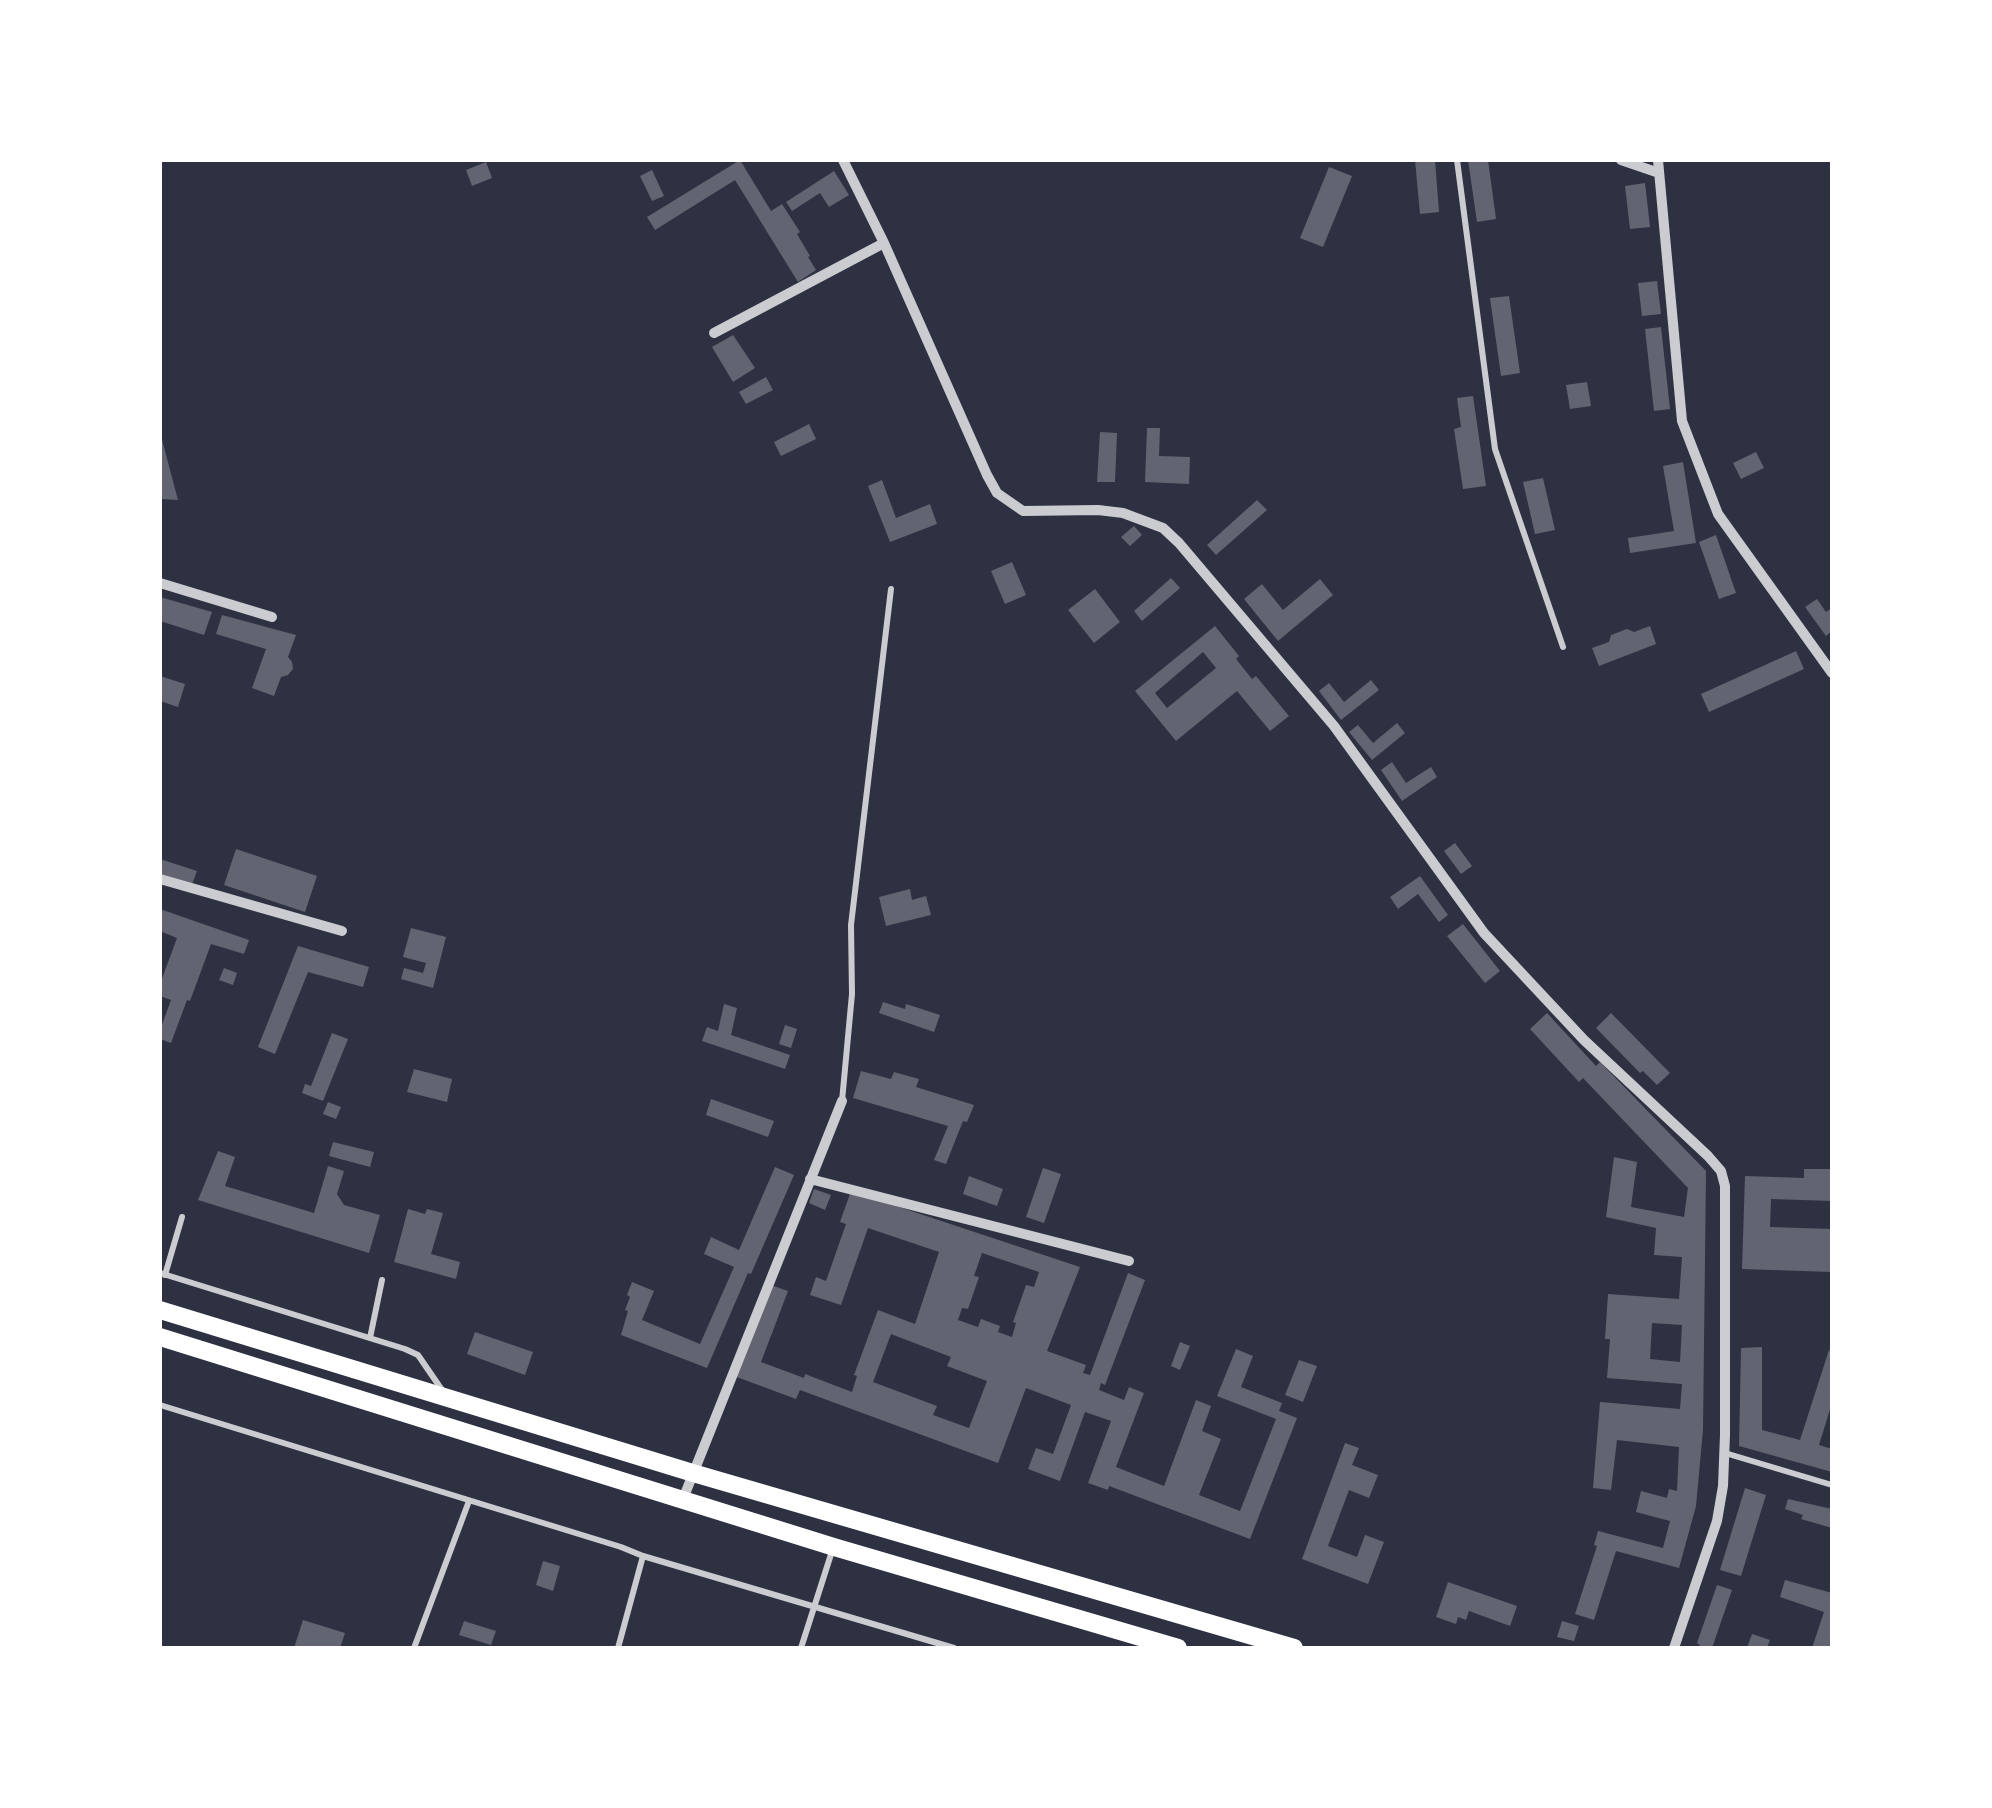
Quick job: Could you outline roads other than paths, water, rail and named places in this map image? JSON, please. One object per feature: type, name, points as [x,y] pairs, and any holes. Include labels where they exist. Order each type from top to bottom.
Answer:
[{"type":"main road","points":[[160,1310],[693,1473],[1294,1648]]},
{"type":"main road","points":[[160,1337],[834,1547],[1177,1648]]},
{"type":"street","points":[[843,160],[997,493],[1023,511],[1123,513],[1164,528],[1179,542],[1334,726],[1484,933],[1584,1040],[1721,1171],[1725,1186],[1722,1486],[1717,1521],[1674,1648]]},
{"type":"street","points":[[1621,160],[1659,173]]},
{"type":"street","points":[[1658,160],[1682,421],[1718,514],[1832,672]]},
{"type":"street","points":[[714,333],[884,242]]},
{"type":"street","points":[[160,583],[272,617]]},
{"type":"street","points":[[160,879],[342,931]]},
{"type":"street","points":[[683,1499],[842,1101]]},
{"type":"street","points":[[810,1179],[1129,1261]]},
{"type":"lane","points":[[1457,160],[1495,449],[1563,647]]},
{"type":"lane","points":[[842,1101],[852,994],[851,924],[892,589]]},
{"type":"lane","points":[[182,1217],[163,1274],[405,1348],[418,1355],[446,1397]]},
{"type":"lane","points":[[370,1338],[382,1280]]},
{"type":"lane","points":[[160,1405],[954,1648]]},
{"type":"lane","points":[[1724,1452],[1832,1484]]},
{"type":"lane","points":[[414,1648],[469,1500]]},
{"type":"lane","points":[[802,1648],[834,1547]]},
{"type":"lane","points":[[618,1648],[644,1556]]}]
